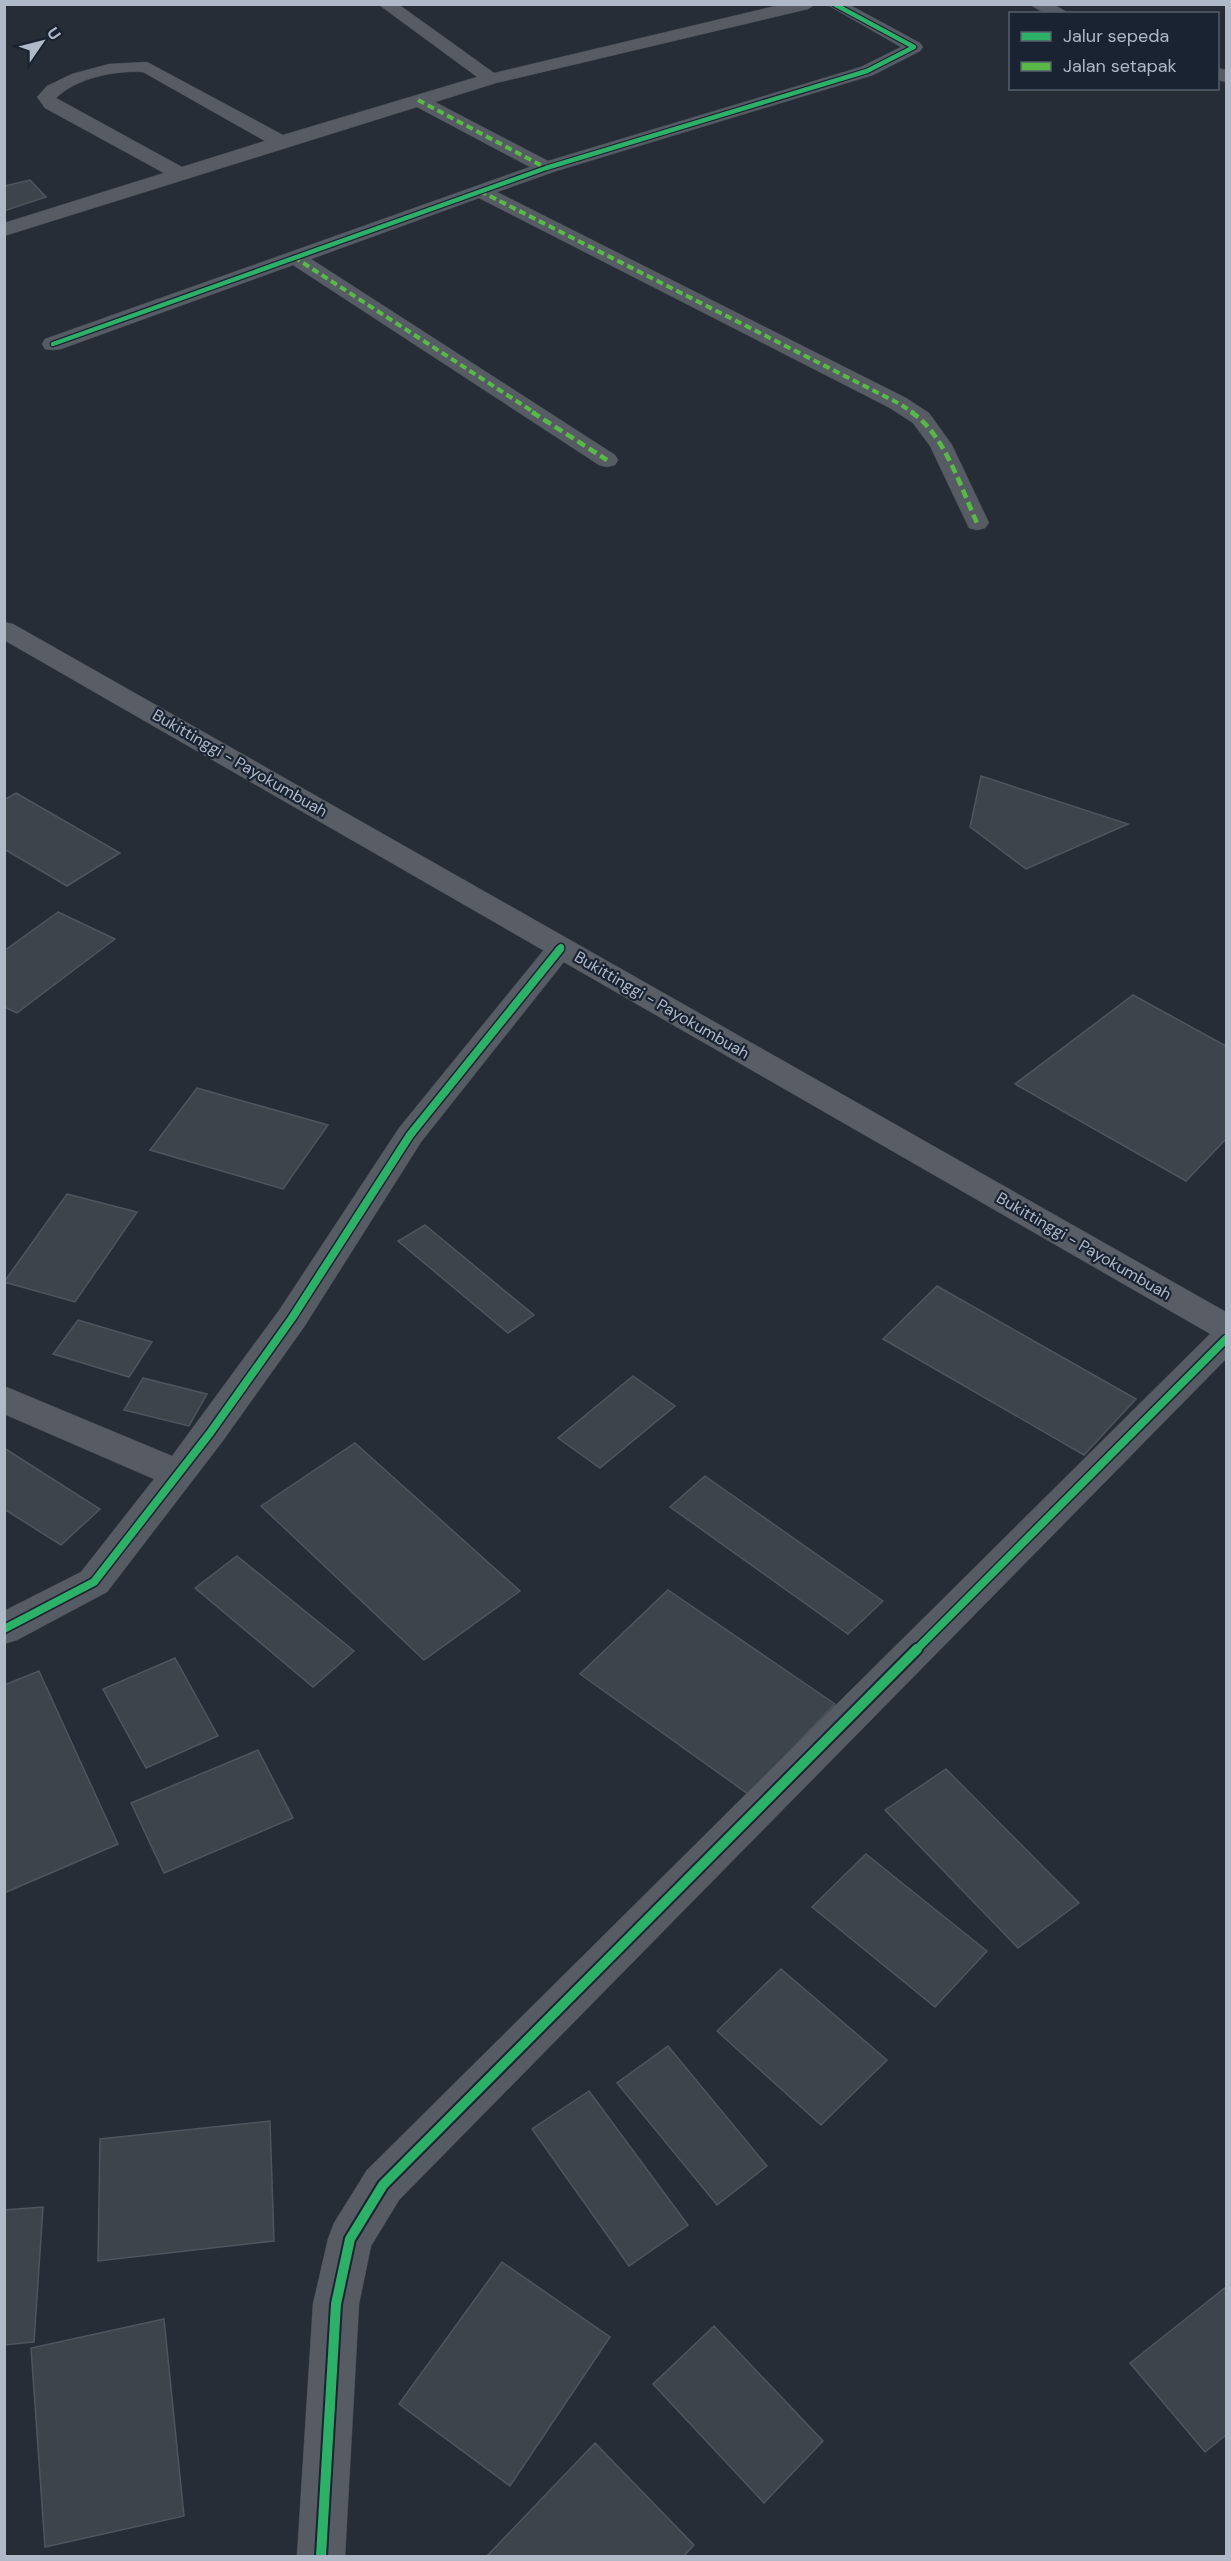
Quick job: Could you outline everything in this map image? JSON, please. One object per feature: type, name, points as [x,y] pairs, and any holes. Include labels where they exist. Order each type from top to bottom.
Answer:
[{"type":"main road","name":"Bukittinggi - Payokumbuah","points":[[4,629],[1227,1327]]},
{"type":"street","points":[[386,4],[491,79]]},
{"type":"street","points":[[4,230],[281,142],[491,79],[808,4]]},
{"type":"street","points":[[53,344],[546,168],[867,71],[914,47],[834,4]]},
{"type":"street","points":[[1037,4],[1058,12],[1071,4]]},
{"type":"street","points":[[180,174],[51,104],[46,97],[51,90],[63,85],[107,70],[135,65],[147,68],[281,142]]},
{"type":"street","points":[[418,100],[546,168]]},
{"type":"street","points":[[480,191],[898,403],[921,418],[941,446],[977,523]]},
{"type":"street","points":[[294,257],[607,460]]},
{"type":"street","points":[[4,1629],[94,1582],[178,1474],[292,1318],[410,1135],[561,947]]},
{"type":"street","points":[[321,2556],[336,2304],[350,2239],[383,2185],[1227,1339]]},
{"type":"street","points":[[4,1399],[178,1474]]},
{"type":"building","points":[[30,180],[46,197],[4,211],[4,186]]},
{"type":"building","points":[[981,776],[1128,824],[1026,869],[970,827]]},
{"type":"building","points":[[16,793],[120,853],[67,886],[4,849],[4,800]]},
{"type":"building","points":[[58,912],[115,939],[17,1013],[4,1007],[4,951]]},
{"type":"building","points":[[1133,995],[1226,1046],[1226,1139],[1186,1181],[1015,1084]]},
{"type":"building","points":[[197,1088],[328,1125],[283,1189],[150,1150]]},
{"type":"building","points":[[67,1194],[137,1212],[75,1302],[4,1282]]},
{"type":"building","points":[[425,1225],[534,1315],[508,1333],[398,1241]]},
{"type":"building","points":[[937,1286],[1136,1399],[1084,1455],[883,1339]]},
{"type":"building","points":[[78,1320],[152,1342],[129,1377],[53,1354]]},
{"type":"building","points":[[633,1376],[675,1406],[600,1468],[558,1438]]},
{"type":"building","points":[[143,1378],[207,1394],[189,1426],[124,1410]]},
{"type":"building","points":[[355,1443],[520,1591],[424,1660],[261,1506]]},
{"type":"building","points":[[4,1448],[100,1509],[61,1545],[4,1509]]},
{"type":"building","points":[[705,1476],[883,1601],[848,1634],[670,1507]]},
{"type":"building","points":[[237,1556],[354,1651],[313,1687],[195,1588]]},
{"type":"building","points":[[668,1590],[835,1704],[748,1794],[580,1674]]},
{"type":"building","points":[[175,1658],[218,1736],[146,1768],[103,1689]]},
{"type":"building","points":[[39,1671],[118,1844],[4,1893],[4,1685]]},
{"type":"building","points":[[258,1750],[293,1818],[164,1873],[131,1803]]},
{"type":"building","points":[[946,1769],[1079,1903],[1018,1948],[885,1810]]},
{"type":"building","points":[[866,1854],[987,1951],[935,2007],[812,1907]]},
{"type":"building","points":[[781,1969],[887,2060],[821,2125],[717,2031]]},
{"type":"building","points":[[668,2046],[767,2166],[717,2205],[617,2083]]},
{"type":"building","points":[[589,2091],[688,2225],[629,2266],[532,2129]]},
{"type":"building","points":[[270,2121],[274,2241],[98,2261],[100,2139]]},
{"type":"building","points":[[43,2207],[34,2342],[4,2345],[4,2210]]},
{"type":"building","points":[[502,2262],[610,2337],[510,2486],[399,2404]]},
{"type":"building","points":[[1226,2287],[1226,2435],[1205,2452],[1130,2363]]},
{"type":"building","points":[[164,2319],[184,2516],[45,2547],[31,2348]]},
{"type":"building","points":[[714,2326],[823,2441],[764,2503],[653,2384]]},
{"type":"building","points":[[595,2443],[694,2545],[684,2556],[487,2556]]},
{"type":"marked path","points":[[418,100],[546,168]]},
{"type":"marked path","points":[[480,191],[898,403],[921,418],[941,445],[977,523]]},
{"type":"marked path","points":[[294,257],[607,460]]},
{"type":"cycle path","points":[[53,344],[546,168],[867,71],[914,47],[834,4]]},
{"type":"cycle path","points":[[4,1629],[94,1582],[210,1433],[292,1318],[410,1135],[561,947]]},
{"type":"cycle path","points":[[321,2556],[336,2304],[350,2239],[383,2185],[1226,1339]]}]
